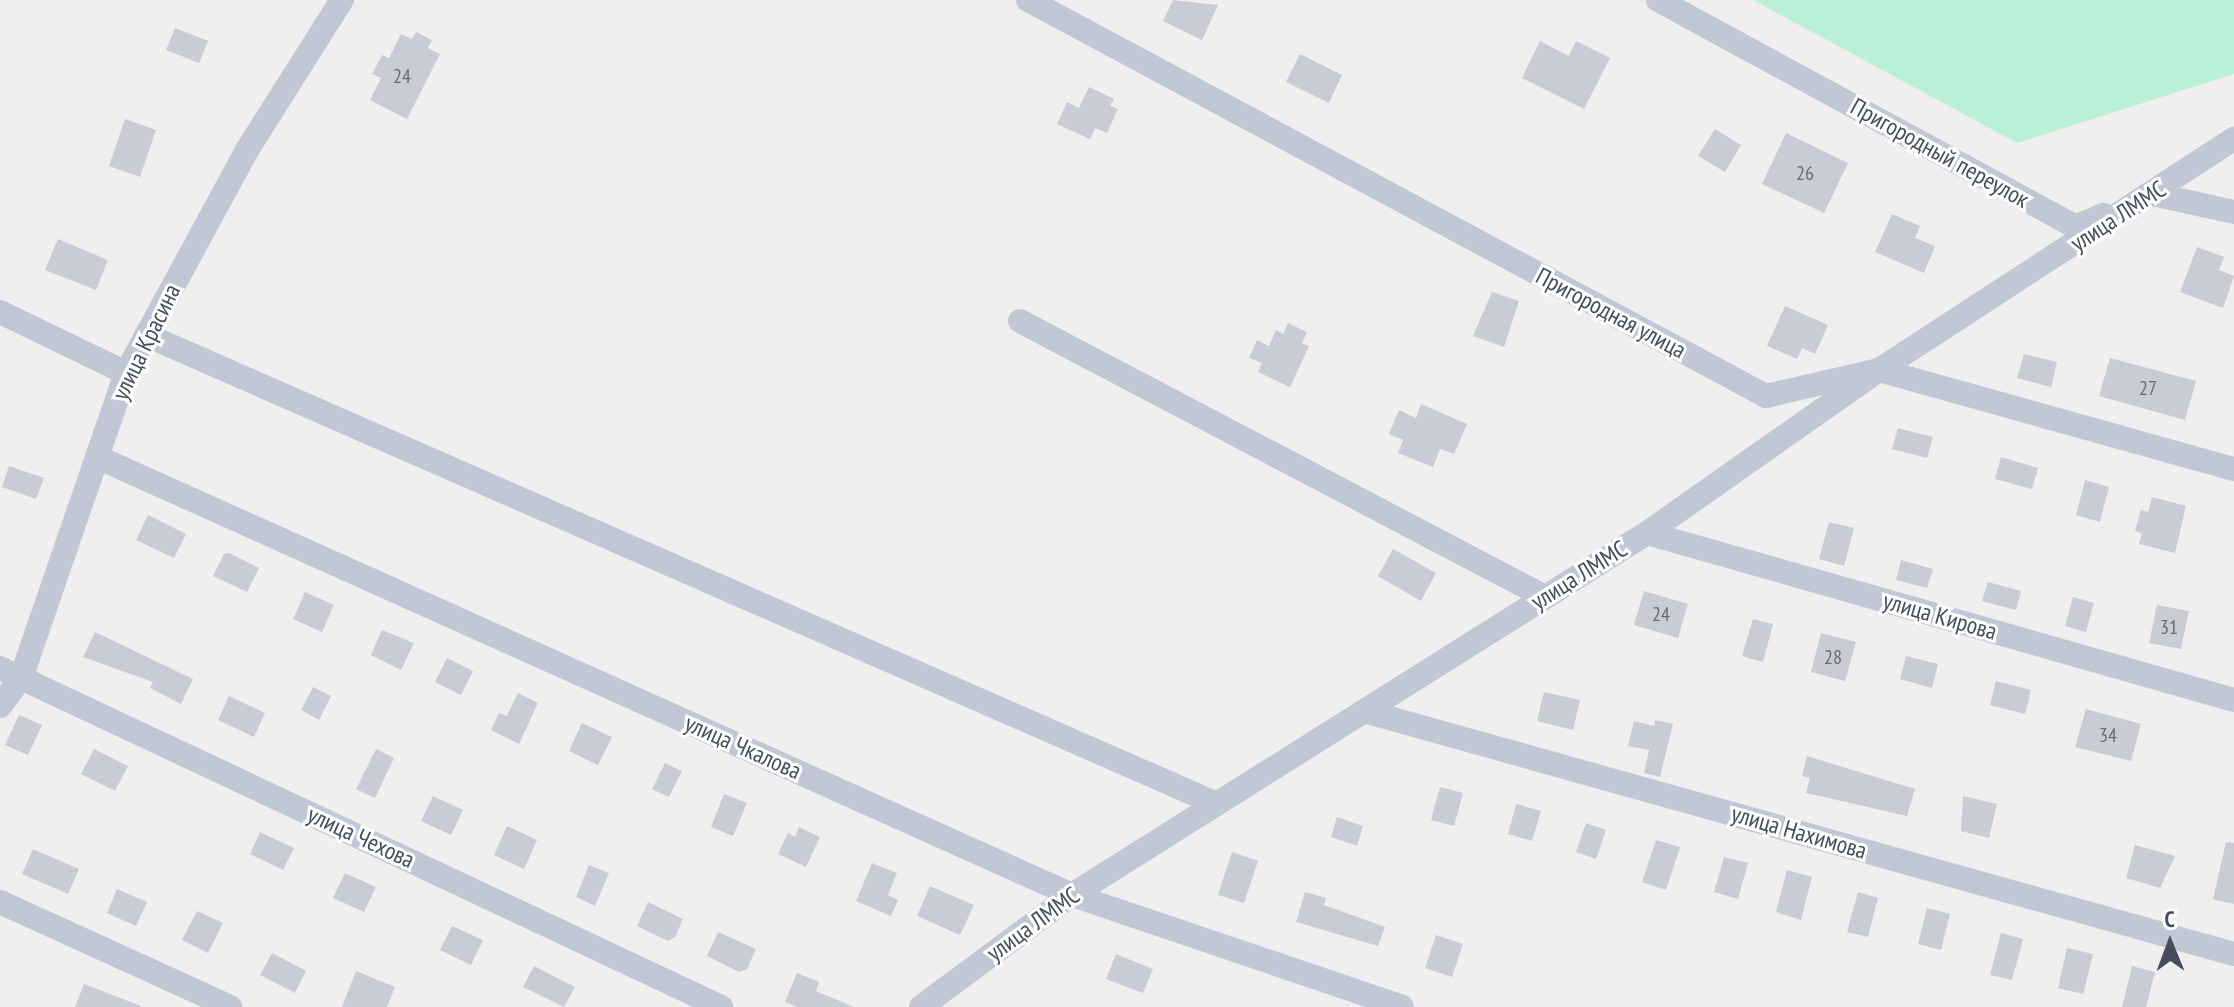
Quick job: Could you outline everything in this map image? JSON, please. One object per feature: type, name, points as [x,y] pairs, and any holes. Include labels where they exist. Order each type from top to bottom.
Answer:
[{"type":"street","name":"улица Красина","points":[[0,706],[10,673],[97,457],[126,373],[247,150],[342,0]]},
{"type":"street","name":"Пригородная улица","points":[[1028,0],[1766,396],[1879,370],[2234,469]]},
{"type":"street","name":"Пригородный переулок","points":[[1658,0],[2076,227],[2153,194]]},
{"type":"street","name":"улица ЛММС","points":[[921,1007],[1072,895],[1647,533],[1879,370],[2234,139]]},
{"type":"street","points":[[2153,194],[2234,212]]},
{"type":"street","points":[[0,312],[126,373]]},
{"type":"street","points":[[1020,321],[1545,597]]},
{"type":"street","points":[[146,335],[1217,804]]},
{"type":"street","name":"улица Чкалова","points":[[97,457],[1072,895],[1402,1007]]},
{"type":"street","name":"улица Кирова","points":[[1647,533],[2234,700]]},
{"type":"street","name":"улица Чехова","points":[[10,673],[721,1007]]},
{"type":"street","name":"улица Нахимова","points":[[1364,711],[2234,954]]},
{"type":"street","points":[[0,902],[230,1007]]},
{"type":"green space","points":[[1753,0],[2234,0],[2234,74],[2017,143]]},
{"type":"building","points":[[1173,0],[1218,5],[1202,40],[1163,21]]},
{"type":"building","points":[[175,28],[208,41],[199,63],[166,50]]},
{"type":"building","points":[[416,32],[432,40],[428,48],[440,54],[407,119],[370,100],[381,78],[372,74],[382,55],[389,58],[401,34],[412,39]]},
{"type":"building","points":[[1540,41],[1569,56],[1576,41],[1610,58],[1584,109],[1522,78]]},
{"type":"building","points":[[1300,54],[1342,75],[1329,103],[1286,82]]},
{"type":"building","points":[[1089,87],[1114,99],[1110,106],[1118,109],[1107,133],[1095,128],[1090,139],[1057,124],[1067,102],[1079,108]]},
{"type":"building","points":[[125,119],[156,130],[140,177],[109,166]]},
{"type":"building","points":[[1715,129],[1741,145],[1725,172],[1698,156]]},
{"type":"building","points":[[1786,133],[1848,163],[1824,213],[1762,184]]},
{"type":"building","points":[[1892,214],[1920,226],[1915,238],[1935,246],[1924,273],[1875,252]]},
{"type":"building","points":[[58,239],[108,260],[96,290],[45,270]]},
{"type":"building","points":[[2197,247],[2224,257],[2219,270],[2234,276],[2223,308],[2180,292]]},
{"type":"building","points":[[1492,292],[1519,301],[1504,347],[1473,336]]},
{"type":"building","points":[[1785,306],[1828,325],[1815,354],[1802,348],[1797,359],[1767,346]]},
{"type":"building","points":[[1288,323],[1307,332],[1302,343],[1309,346],[1290,387],[1258,372],[1262,363],[1249,358],[1257,340],[1269,346],[1276,330],[1283,334]]},
{"type":"building","points":[[2024,354],[2057,362],[2051,387],[2017,378]]},
{"type":"building","points":[[2110,358],[2196,381],[2185,420],[2099,396]]},
{"type":"building","points":[[1421,404],[1467,424],[1454,454],[1440,449],[1433,467],[1398,453],[1403,440],[1389,434],[1399,410],[1416,418]]},
{"type":"building","points":[[1898,428],[1933,437],[1927,458],[1892,449]]},
{"type":"building","points":[[2001,457],[2038,468],[2032,489],[1995,479]]},
{"type":"building","points":[[9,466],[44,478],[36,499],[2,487]]},
{"type":"building","points":[[2085,480],[2109,487],[2100,522],[2076,515]]},
{"type":"building","points":[[2152,497],[2186,506],[2175,553],[2139,544],[2142,533],[2135,531],[2141,510],[2148,512]]},
{"type":"building","points":[[148,515],[186,534],[174,558],[136,540]]},
{"type":"building","points":[[1829,522],[1854,528],[1844,566],[1819,559]]},
{"type":"building","points":[[1393,549],[1436,573],[1421,601],[1378,576]]},
{"type":"building","points":[[229,553],[259,568],[247,592],[213,576],[224,554]]},
{"type":"building","points":[[1901,560],[1933,569],[1927,588],[1896,580]]},
{"type":"building","points":[[1988,582],[2021,591],[2016,610],[1982,601]]},
{"type":"building","points":[[1644,591],[1688,604],[1678,638],[1634,625]]},
{"type":"building","points":[[305,592],[334,605],[322,632],[293,619]]},
{"type":"building","points":[[2073,597],[2094,603],[2086,632],[2065,626]]},
{"type":"building","points":[[2157,605],[2189,611],[2181,649],[2149,643]]},
{"type":"building","points":[[1753,619],[1773,624],[1763,662],[1742,656]]},
{"type":"building","points":[[382,630],[414,643],[401,670],[371,655]]},
{"type":"building","points":[[95,632],[193,679],[181,704],[150,688],[153,682],[83,657]]},
{"type":"building","points":[[1821,633],[1856,642],[1845,681],[1811,672]]},
{"type":"building","points":[[1906,656],[1938,664],[1932,688],[1900,679]]},
{"type":"building","points":[[447,658],[473,671],[461,695],[435,682]]},
{"type":"building","points":[[1996,681],[2031,690],[2025,714],[1990,705]]},
{"type":"building","points":[[313,687],[331,696],[319,720],[301,710]]},
{"type":"building","points":[[1544,692],[1580,700],[1573,730],[1537,721]]},
{"type":"building","points":[[518,693],[538,703],[519,744],[491,730],[499,713],[507,716]]},
{"type":"building","points":[[229,696],[265,713],[254,737],[218,720]]},
{"type":"building","points":[[2086,709],[2141,724],[2131,761],[2075,747]]},
{"type":"building","points":[[19,715],[42,725],[28,755],[5,745]]},
{"type":"building","points":[[1655,720],[1673,724],[1660,777],[1644,773],[1649,750],[1628,746],[1634,721],[1654,726]]},
{"type":"building","points":[[582,723],[612,737],[598,765],[569,751]]},
{"type":"building","points":[[94,749],[128,766],[115,791],[81,774]]},
{"type":"building","points":[[376,749],[394,758],[375,798],[356,789]]},
{"type":"building","points":[[1807,756],[1915,789],[1907,816],[1806,793],[1810,778],[1802,776]]},
{"type":"building","points":[[665,763],[682,771],[669,797],[652,789]]},
{"type":"building","points":[[1440,787],[1463,793],[1454,826],[1431,820]]},
{"type":"building","points":[[724,794],[747,803],[733,836],[711,827]]},
{"type":"building","points":[[433,796],[463,810],[451,835],[421,821]]},
{"type":"building","points":[[1963,796],[1997,804],[1989,838],[1961,831]]},
{"type":"building","points":[[1516,804],[1541,811],[1532,841],[1508,834]]},
{"type":"building","points":[[1337,817],[1363,826],[1357,846],[1331,837]]},
{"type":"building","points":[[1586,823],[1606,830],[1596,859],[1576,852]]},
{"type":"building","points":[[507,826],[537,840],[524,869],[494,855]]},
{"type":"building","points":[[799,827],[820,837],[806,867],[778,854],[788,833],[795,837]]},
{"type":"building","points":[[260,832],[294,848],[283,870],[250,854]]},
{"type":"building","points":[[1656,840],[1680,847],[1666,890],[1642,882]]},
{"type":"building","points":[[2226,842],[2234,843],[2234,904],[2213,899]]},
{"type":"building","points":[[2135,845],[2175,856],[2160,888],[2126,878]]},
{"type":"building","points":[[33,849],[79,869],[68,894],[22,874]]},
{"type":"building","points":[[1232,852],[1258,861],[1244,903],[1218,895]]},
{"type":"building","points":[[1724,857],[1748,863],[1738,899],[1714,892]]},
{"type":"building","points":[[872,863],[897,873],[888,895],[898,900],[891,916],[856,901]]},
{"type":"building","points":[[589,865],[609,873],[595,906],[576,897]]},
{"type":"building","points":[[1787,870],[1812,877],[1801,920],[1776,912]]},
{"type":"building","points":[[345,873],[376,887],[364,912],[333,898]]},
{"type":"building","points":[[930,886],[974,905],[960,935],[917,916]]},
{"type":"building","points":[[117,889],[147,902],[136,926],[107,913]]},
{"type":"building","points":[[1305,892],[1326,898],[1324,905],[1385,927],[1378,946],[1296,922]]},
{"type":"building","points":[[1858,892],[1878,898],[1868,937],[1847,932]]},
{"type":"building","points":[[648,902],[683,919],[675,937],[668,941],[637,926]]},
{"type":"building","points":[[1927,908],[1950,914],[1941,950],[1918,944]]},
{"type":"building","points":[[197,911],[223,923],[208,953],[182,940]]},
{"type":"building","points":[[452,926],[483,940],[471,965],[440,950]]},
{"type":"building","points":[[718,932],[756,949],[747,969],[739,972],[707,956]]},
{"type":"building","points":[[2001,933],[2023,939],[2012,980],[1990,975]]},
{"type":"building","points":[[1436,935],[1463,944],[1452,977],[1425,968]]},
{"type":"building","points":[[2067,948],[2093,954],[2083,994],[2058,988]]},
{"type":"building","points":[[272,953],[306,971],[295,993],[260,975]]},
{"type":"building","points":[[1116,954],[1153,969],[1143,993],[1106,979]]},
{"type":"building","points":[[534,966],[575,987],[564,1007],[523,987]]},
{"type":"building","points":[[2132,966],[2155,972],[2146,1007],[2122,1007]]},
{"type":"building","points":[[356,971],[395,987],[387,1007],[342,1007]]},
{"type":"building","points":[[797,973],[819,982],[816,991],[854,1007],[797,1007],[785,1002]]},
{"type":"building","points":[[84,984],[141,1006],[75,1007]]}]
